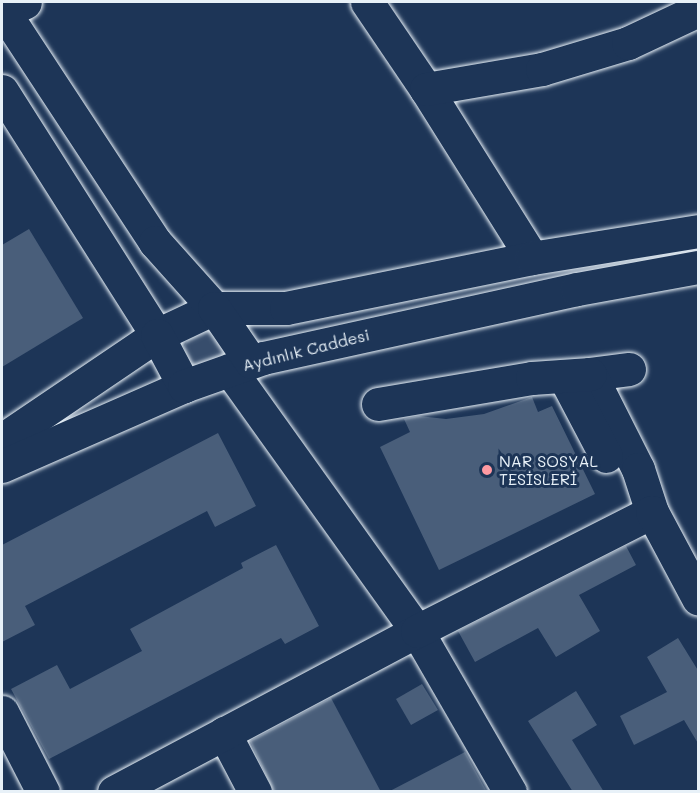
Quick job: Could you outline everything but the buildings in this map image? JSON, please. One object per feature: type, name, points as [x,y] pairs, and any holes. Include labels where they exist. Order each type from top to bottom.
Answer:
[{"type":"street","points":[[367,2],[426,89],[532,258]]},
{"type":"street","points":[[10,8],[155,242],[214,308],[240,366],[417,632],[510,792]]},
{"type":"street","points":[[426,89],[542,69],[628,43],[699,10]]},
{"type":"street","points":[[2,91],[157,335],[184,386]]},
{"type":"street","points":[[2,440],[157,335],[214,308],[286,308],[532,258],[699,231]]},
{"type":"street","name":"Aydınlık Caddesi","points":[[2,466],[184,386],[240,366],[577,289],[699,267]]},
{"type":"street","points":[[378,404],[532,378],[578,376],[629,369]]},
{"type":"street","points":[[578,376],[619,480],[699,598]]},
{"type":"street","points":[[114,792],[417,632],[643,517]]},
{"type":"street","points":[[2,712],[44,792]]},
{"type":"street","points":[[224,733],[255,792]]},
{"type":"shaded area","points":[[201,330],[214,332],[224,348],[223,355],[197,367],[187,359],[184,347],[190,336]]},
{"type":"place","name":"NAR SOSYAL TESİSLERİ","points":[[487,470]]}]
